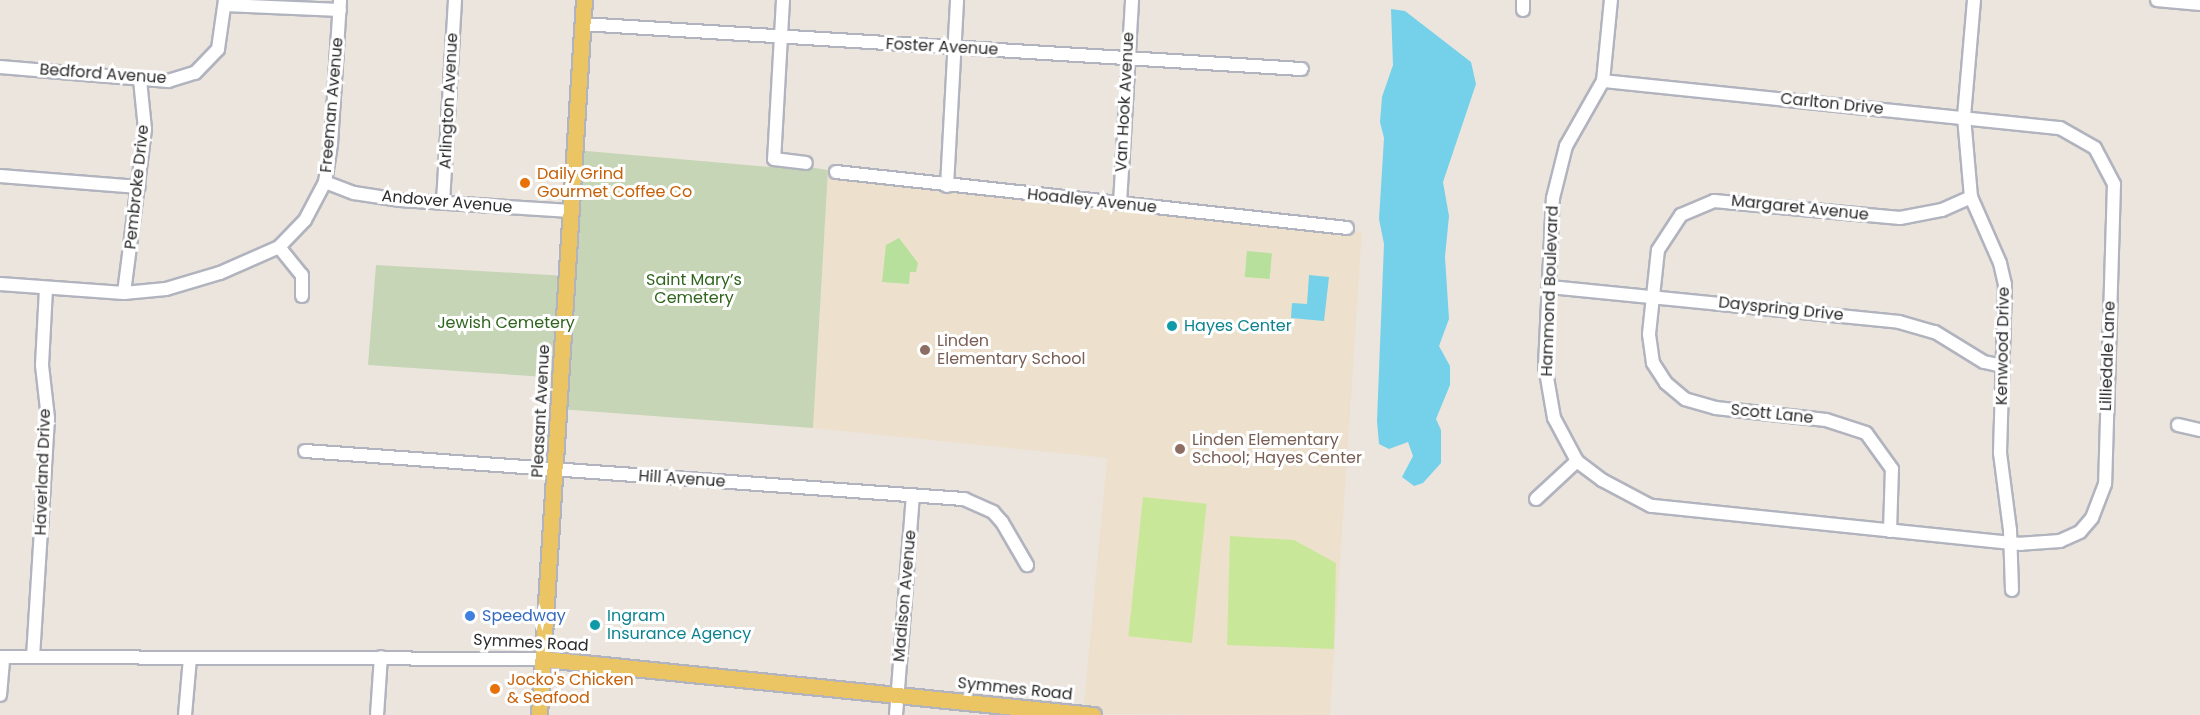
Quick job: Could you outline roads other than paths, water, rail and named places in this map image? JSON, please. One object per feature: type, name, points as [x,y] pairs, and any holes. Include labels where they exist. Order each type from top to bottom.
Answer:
[{"type":"main road","name":"Pleasant Avenue","points":[[539,715],[584,0]]},
{"type":"main road","name":"Symmes Road","points":[[544,659],[1093,715]]},
{"type":"street","name":"Arlington Avenue","points":[[443,202],[455,0]]},
{"type":"street","points":[[783,0],[774,159],[806,163]]},
{"type":"street","points":[[947,186],[957,0]]},
{"type":"street","name":"Van Hook Avenue","points":[[1119,203],[1132,0]]},
{"type":"street","name":"Hammond Boulevard","points":[[1611,0],[1603,81],[1558,169],[1545,366],[1548,394],[1554,418],[1577,461],[1602,480],[1651,506],[2012,544]]},
{"type":"street","name":"Kenwood Drive","points":[[1974,0],[1964,117],[1971,197],[2000,262],[2005,284],[2000,453],[2012,544],[2013,591]]},
{"type":"street","points":[[2157,0],[2200,4]]},
{"type":"street","points":[[225,2],[340,5]]},
{"type":"street","name":"Bedford Avenue","points":[[0,67],[168,81],[195,73],[218,49],[225,2]]},
{"type":"street","name":"Freeman Avenue","points":[[0,284],[124,293],[166,289],[220,273],[279,247],[305,220],[324,182],[331,144],[340,5]]},
{"type":"street","name":"Foster Avenue","points":[[582,24],[953,48],[1128,56],[1302,69]]},
{"type":"street","name":"Pembroke Drive","points":[[124,293],[146,129],[140,80]]},
{"type":"street","name":"Carlton Drive","points":[[1603,81],[2060,128]]},
{"type":"street","name":"Lilliedale Lane","points":[[2012,544],[2060,541],[2080,532],[2092,518],[2105,484],[2114,184],[2108,165],[2095,148],[2060,128]]},
{"type":"street","name":"Hoadley Avenue","points":[[836,172],[947,186],[1347,228]]},
{"type":"street","points":[[0,176],[139,187]]},
{"type":"street","name":"Andover Avenue","points":[[324,182],[377,196],[571,211]]},
{"type":"street","name":"Margaret Avenue","points":[[1654,296],[1658,249],[1672,224],[1693,207],[1728,200],[1900,218],[1942,210],[1971,197]]},
{"type":"street","points":[[279,247],[302,275],[302,296]]},
{"type":"street","name":"Dayspring Drive","points":[[1550,287],[1899,322],[1935,332],[1984,362],[2003,366]]},
{"type":"street","name":"Haverland Drive","points":[[33,657],[48,418],[42,365],[46,288]]},
{"type":"street","name":"Scott Lane","points":[[1654,296],[1650,334],[1653,363],[1666,383],[1685,399],[1716,408],[1826,420],[1866,433],[1892,469],[1890,531]]},
{"type":"street","points":[[2178,425],[2200,429]]},
{"type":"street","name":"Hill Avenue","points":[[305,451],[964,500],[993,513],[1014,538],[1027,565]]},
{"type":"street","points":[[1536,500],[1577,461]]},
{"type":"street","name":"Madison Avenue","points":[[896,715],[913,496]]},
{"type":"street","points":[[0,695],[2,657]]},
{"type":"street","name":"Symmes Road","points":[[2,657],[544,659]]},
{"type":"street","points":[[377,715],[381,657]]},
{"type":"street","points":[[185,715],[190,658]]},
{"type":"water","points":[[1391,9],[1405,11],[1471,62],[1476,84],[1443,182],[1449,216],[1445,257],[1449,319],[1439,346],[1450,366],[1450,385],[1436,419],[1441,430],[1441,463],[1423,483],[1414,486],[1402,477],[1413,456],[1408,442],[1389,449],[1379,444],[1377,421],[1384,244],[1379,219],[1384,138],[1380,122],[1382,97],[1393,65]]},
{"type":"water","points":[[1309,275],[1329,277],[1324,321],[1291,318],[1292,303],[1307,304]]},
{"type":"place","name":"Daily Grind Gourmet Coffee Co","points":[[525,183]]},
{"type":"place","name":"Hayes Center","points":[[1172,326]]},
{"type":"place","name":"Linden Elementary School","points":[[925,350]]},
{"type":"place","name":"Linden Elementary School; Hayes Center","points":[[1180,449]]},
{"type":"place","name":"Speedway","points":[[470,616]]},
{"type":"place","name":"Ingram Insurance Agency","points":[[595,625]]},
{"type":"place","name":"Jocko's Chicken & Seafood","points":[[495,689]]},
{"type":"park label","name":"Saint Mary’s Cemetery","points":[[694,289]]},
{"type":"park label","name":"Jewish Cemetery","points":[[506,323]]}]
